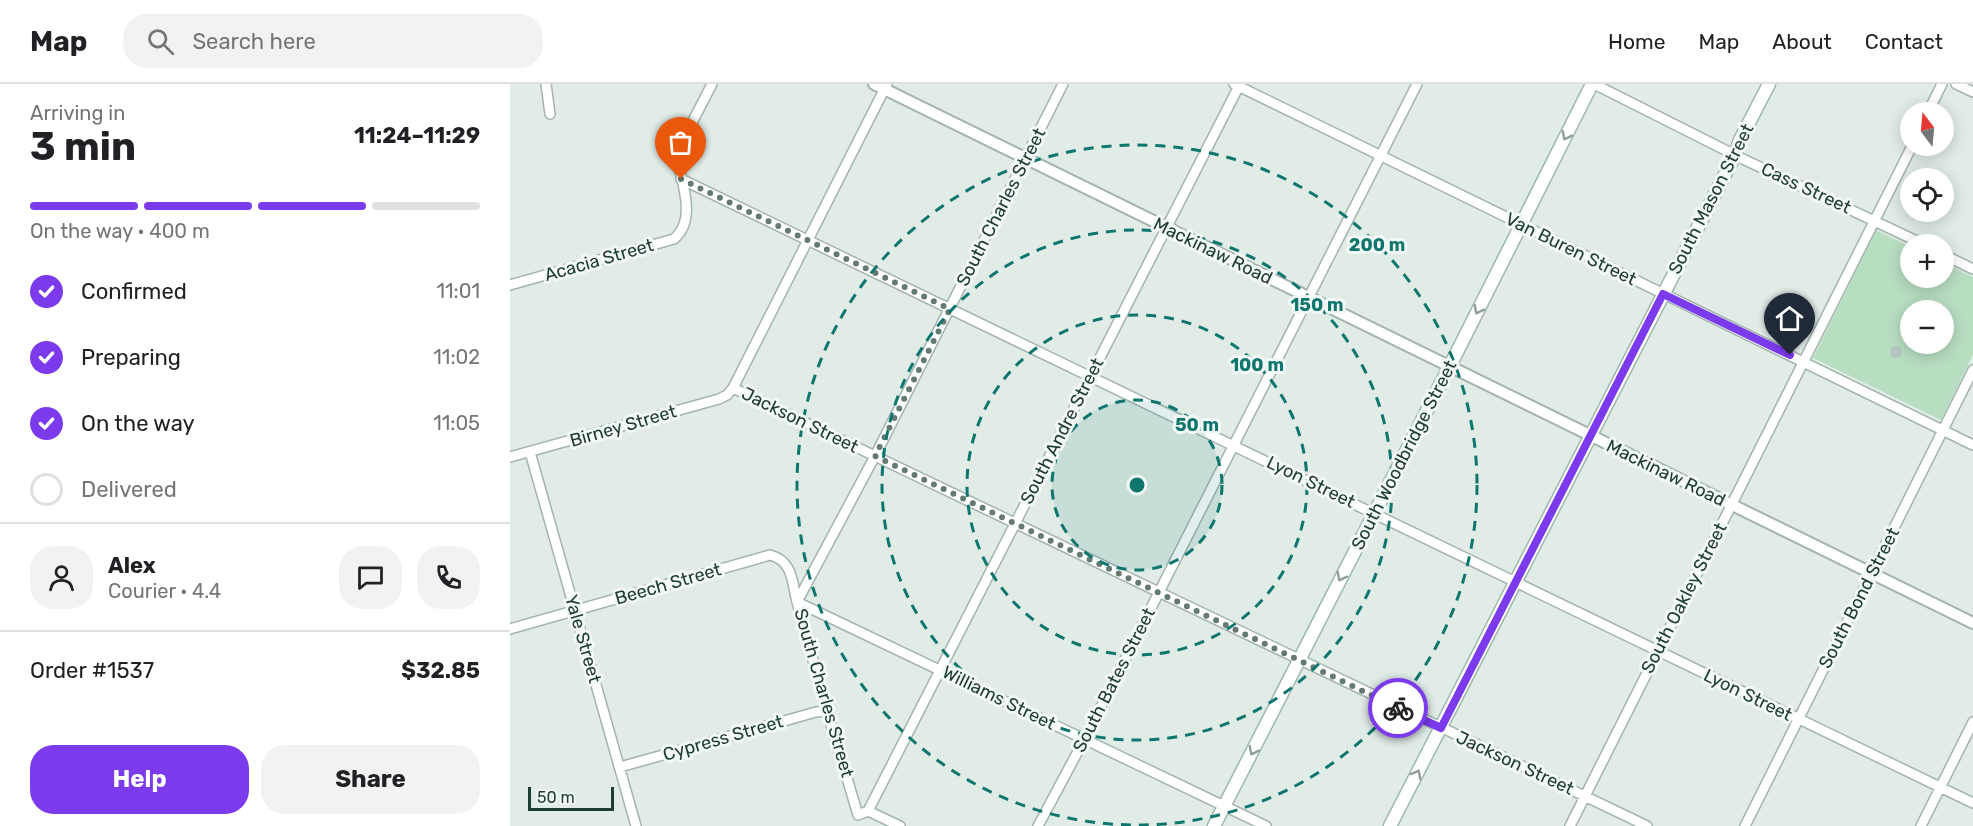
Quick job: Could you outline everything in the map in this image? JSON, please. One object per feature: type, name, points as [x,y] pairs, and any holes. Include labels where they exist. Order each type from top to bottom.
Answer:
[{"type":"main road","name":"South Woodbridge Street","points":[[1214,826],[1593,84]]},
{"type":"main road","name":"South Mason Street","points":[[1390,826],[1735,155],[1768,84]]},
{"type":"street","points":[[546,84],[550,114]]},
{"type":"street","points":[[681,179],[677,158],[678,150],[712,84]]},
{"type":"street","name":"Mackinaw Road","points":[[874,84],[886,87],[1167,228],[1973,623]]},
{"type":"street","name":"South Charles Street","points":[[861,826],[797,602],[875,456],[1064,84]]},
{"type":"street","name":"South Bates Street","points":[[1038,826],[1084,740],[1417,84]]},
{"type":"street","name":"Cass Street","points":[[1593,84],[1735,155],[1903,234]]},
{"type":"street","points":[[1933,102],[1942,84]]},
{"type":"street","points":[[1956,84],[1973,93]]},
{"type":"street","name":"Van Buren Street","points":[[1238,85],[1973,445]]},
{"type":"street","name":"South Andre Street","points":[[868,811],[1238,85]]},
{"type":"street","points":[[733,388],[886,87]]},
{"type":"street","name":"South Oakley Street","points":[[1570,826],[1907,156]]},
{"type":"street","name":"Acacia Street","points":[[510,285],[674,239],[684,228],[688,216],[681,179]]},
{"type":"street","name":"Lyon Street","points":[[681,179],[1091,375],[1973,803]]},
{"type":"street","points":[[1954,260],[1973,269]]},
{"type":"street","name":"South Bond Street","points":[[1745,826],[1973,370]]},
{"type":"street","name":"Birney Street","points":[[510,458],[719,399],[733,388]]},
{"type":"street","name":"Jackson Street","points":[[733,388],[1647,826]]},
{"type":"street","name":"Yale Street","points":[[530,452],[636,826]]},
{"type":"street","name":"Beech Street","points":[[510,628],[770,555],[780,558],[787,564],[797,602]]},
{"type":"street","name":"Williams Street","points":[[797,602],[1266,826]]},
{"type":"street","name":"Cypress Street","points":[[620,767],[816,712],[827,711]]},
{"type":"street","points":[[1922,826],[1973,722]]},
{"type":"street","points":[[858,815],[868,811],[900,826]]},
{"type":"green space","points":[[1876,230],[1900,242],[1900,288],[1954,288],[1954,268],[1973,277],[1973,355],[1941,420],[1813,358]]},
{"type":"building","points":[[1898,346],[1901,357],[1891,357],[1891,347]]},
{"type":"way so far","points":[[681,179],[950,309],[875,456],[1398,708]]},
{"type":"route","points":[[1398,708],[1441,728],[1663,294],[1790,355]]}]
